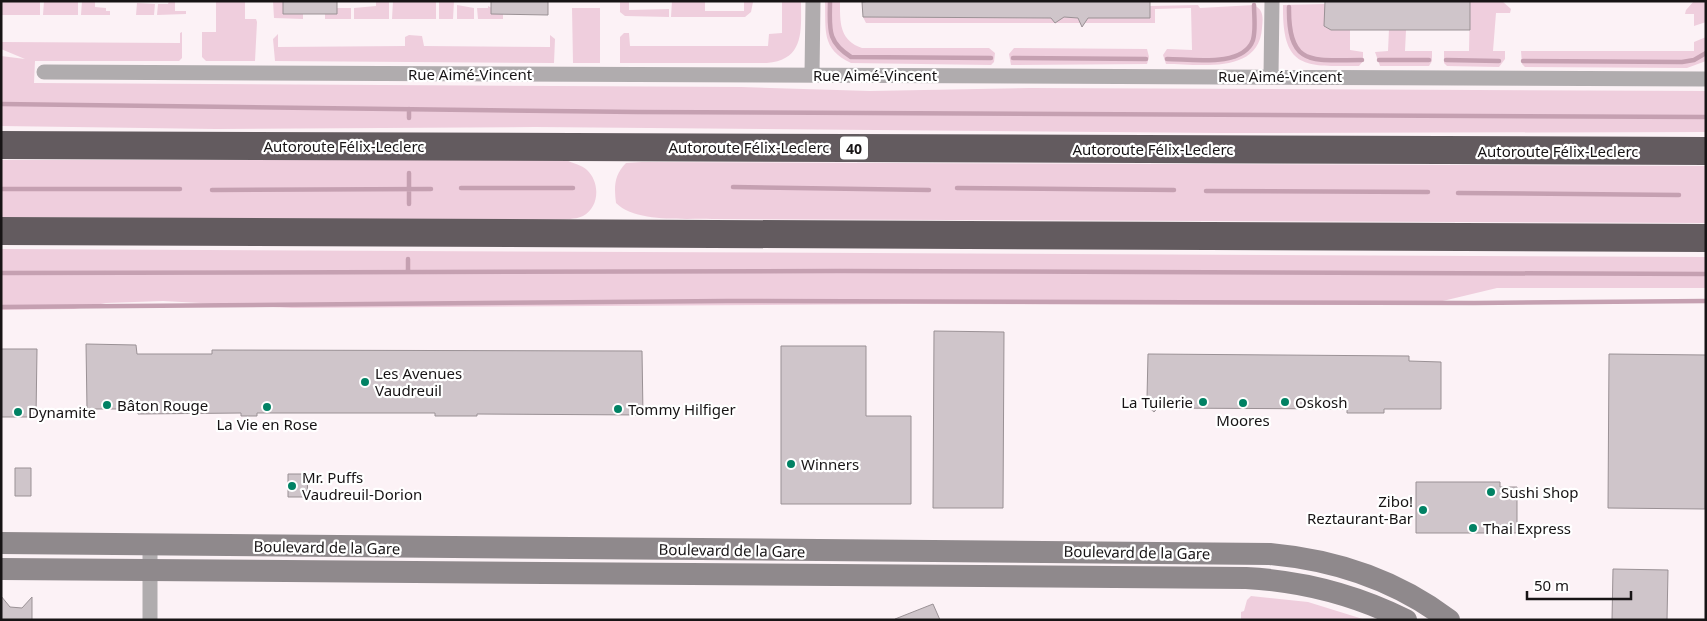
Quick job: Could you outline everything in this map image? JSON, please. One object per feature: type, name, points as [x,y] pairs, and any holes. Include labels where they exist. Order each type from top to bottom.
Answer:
[{"type":"highway","name":"Autoroute Félix-Leclerc","points":[[1,145],[1706,151]]},
{"type":"highway","points":[[1,232],[1706,238]]},
{"type":"main road","name":"Boulevard de la Gare","points":[[1,543],[1270,554],[1319,561],[1375,577],[1408,592],[1448,620]]},
{"type":"main road","name":"Boulevard de la Gare","points":[[1,569],[1246,578],[1308,585],[1363,602],[1406,620]]},
{"type":"street","points":[[812,1],[812,75]]},
{"type":"street","points":[[1271,76],[1272,1]]},
{"type":"street","name":"Rue Aimé-Vincent","points":[[44,72],[1706,79]]},
{"type":"street","points":[[150,545],[150,620]]},
{"type":"shaded area","points":[[1,1],[40,1],[40,15],[1,15]]},
{"type":"shaded area","points":[[44,1],[78,1],[78,15],[43,15]]},
{"type":"shaded area","points":[[82,1],[95,1],[95,7],[106,8],[106,11],[110,11],[110,15],[81,15]]},
{"type":"shaded area","points":[[169,1],[175,1],[175,11],[186,11],[186,14],[157,15],[158,4],[168,4]]},
{"type":"shaded area","points":[[216,1],[245,1],[245,19],[256,19],[257,22],[255,61],[206,61],[202,57],[202,32],[216,32]]},
{"type":"shaded area","points":[[273,1],[283,1],[283,14],[303,14],[303,19],[274,18]]},
{"type":"shaded area","points":[[376,1],[389,1],[389,19],[354,19],[354,8],[376,6]]},
{"type":"shaded area","points":[[393,1],[436,1],[436,19],[392,19]]},
{"type":"shaded area","points":[[439,1],[454,1],[453,19],[439,19]]},
{"type":"shaded area","points":[[620,1],[629,1],[629,10],[669,9],[669,17],[625,16],[620,12]]},
{"type":"shaded area","points":[[672,1],[705,1],[705,11],[744,11],[744,2],[753,2],[751,12],[745,17],[671,17]]},
{"type":"shaded area","points":[[782,1],[801,1],[801,22],[798,42],[794,50],[779,61],[767,63],[620,63],[620,37],[624,33],[629,33],[630,46],[768,46],[769,34],[782,33]]},
{"type":"shaded area","points":[[825,1],[840,1],[842,29],[854,45],[862,48],[989,48],[995,53],[994,62],[991,65],[851,63],[841,58],[834,51],[827,38]]},
{"type":"shaded area","points":[[1470,1],[1502,1],[1511,9],[1510,13],[1496,13],[1493,51],[1505,51],[1505,59],[1499,67],[1447,66],[1444,63],[1444,51],[1469,51]]},
{"type":"shaded area","points":[[1694,1],[1706,1],[1706,22],[1694,26],[1694,14],[1685,14]]},
{"type":"shaded area","points":[[137,3],[155,4],[154,15],[136,15]]},
{"type":"shaded area","points":[[1325,4],[1325,27],[1331,30],[1350,29],[1350,50],[1363,52],[1363,61],[1359,66],[1311,64],[1300,60],[1292,53],[1287,42],[1284,26],[1283,5]]},
{"type":"shaded area","points":[[457,5],[474,8],[474,19],[457,19]]},
{"type":"shaded area","points":[[1198,5],[1200,8],[1254,5],[1260,9],[1263,18],[1258,43],[1250,53],[1239,60],[1225,64],[1166,64],[1163,55],[1167,49],[1192,50],[1191,8],[1155,9],[1155,23],[866,23],[863,17],[1051,18],[1057,21],[1061,17],[1088,18],[1150,6]]},
{"type":"shaded area","points":[[488,6],[503,14],[503,19],[478,19],[477,8],[488,8]]},
{"type":"shaded area","points":[[337,8],[351,8],[351,19],[325,19],[325,14],[337,14]]},
{"type":"shaded area","points":[[572,8],[600,8],[600,63],[573,63]]},
{"type":"shaded area","points":[[1389,29],[1406,30],[1405,51],[1432,51],[1432,61],[1429,66],[1380,66],[1375,52],[1388,51]]},
{"type":"shaded area","points":[[182,32],[182,58],[179,61],[35,61],[34,83],[741,87],[870,91],[1030,88],[1706,91],[1706,132],[1222,133],[535,127],[216,129],[1,126],[1,56],[25,59],[1,49],[1,42],[180,43],[180,33]]},
{"type":"shaded area","points":[[278,34],[278,47],[405,46],[405,37],[409,35],[422,36],[424,46],[550,47],[550,35],[555,39],[554,63],[275,61],[273,39]]},
{"type":"shaded area","points":[[1706,37],[1706,61],[1687,68],[1525,67],[1522,64],[1521,51],[1694,51],[1694,42]]},
{"type":"shaded area","points":[[1014,48],[1147,49],[1149,57],[1147,64],[1011,65],[1009,54]]},
{"type":"shaded area","points":[[1,160],[566,160],[580,165],[587,170],[594,181],[596,194],[593,207],[589,212],[579,218],[560,220],[1,217]]},
{"type":"shaded area","points":[[626,163],[1706,166],[1706,223],[661,218],[636,214],[616,203],[615,186],[619,172]]},
{"type":"shaded area","points":[[1,249],[1706,257],[1706,288],[1497,288],[1426,305],[905,304],[292,308],[163,301],[106,303],[74,309],[1,310]]},
{"type":"shaded area","points":[[1251,596],[1308,602],[1366,620],[1241,620],[1241,612],[1244,611],[1247,600]]},
{"type":"building","points":[[283,1],[337,1],[337,14],[283,14]]},
{"type":"building","points":[[491,1],[548,1],[548,15],[491,14]]},
{"type":"building","points":[[871,1],[1150,1],[1150,18],[1088,18],[1082,27],[1078,18],[1064,17],[1055,23],[1051,18],[863,17],[862,2]]},
{"type":"building","points":[[1325,1],[1470,1],[1470,30],[1331,30],[1324,26]]},
{"type":"building","points":[[934,331],[1004,332],[1003,508],[933,508]]},
{"type":"building","name":"Les Avenues Vaudreuil","points":[[86,344],[136,345],[137,354],[212,354],[212,350],[642,351],[643,415],[477,414],[477,416],[435,416],[435,413],[257,413],[257,416],[241,416],[241,413],[138,414],[138,409],[87,409]]},
{"type":"building","points":[[781,346],[866,346],[866,416],[911,416],[911,504],[781,504]]},
{"type":"building","points":[[1,349],[37,349],[36,417],[1,417]]},
{"type":"building","points":[[1148,354],[1409,356],[1409,361],[1441,362],[1441,409],[1384,409],[1384,413],[1347,413],[1347,409],[1158,408],[1154,412],[1143,402],[1147,398]]},
{"type":"building","points":[[1609,354],[1706,355],[1705,509],[1608,508]]},
{"type":"building","points":[[15,468],[31,468],[31,496],[15,496]]},
{"type":"building","points":[[288,474],[308,474],[307,497],[288,497]]},
{"type":"building","points":[[1416,482],[1500,482],[1500,487],[1517,487],[1517,533],[1416,533]]},
{"type":"building","points":[[1613,569],[1668,570],[1667,620],[1612,620]]},
{"type":"building","points":[[1,596],[10,607],[22,608],[32,597],[32,620],[1,620]]},
{"type":"building","points":[[933,604],[940,620],[895,620],[895,619]]},
{"type":"waterway","points":[[830,1],[830,26],[833,39],[851,57],[991,58]]},
{"type":"waterway","points":[[1167,59],[1215,60],[1239,55],[1247,49],[1253,40],[1255,27],[1254,5]]},
{"type":"waterway","points":[[1289,7],[1293,41],[1299,51],[1317,59],[1362,60]]},
{"type":"waterway","points":[[1523,61],[1682,62],[1694,60],[1706,53]]},
{"type":"waterway","points":[[1013,58],[1146,59]]},
{"type":"waterway","points":[[1379,60],[1429,60]]},
{"type":"waterway","points":[[1446,60],[1499,61]]},
{"type":"waterway","points":[[1,104],[637,112],[1706,117]]},
{"type":"waterway","points":[[409,109],[409,118]]},
{"type":"waterway","points":[[409,173],[409,204]]},
{"type":"waterway","points":[[733,187],[929,190]]},
{"type":"waterway","points":[[461,188],[573,188]]},
{"type":"waterway","points":[[957,188],[1174,190]]},
{"type":"waterway","points":[[1,189],[180,189]]},
{"type":"waterway","points":[[212,190],[431,189]]},
{"type":"waterway","points":[[1206,191],[1428,192]]},
{"type":"waterway","points":[[1458,193],[1679,195]]},
{"type":"waterway","points":[[408,259],[408,271]]},
{"type":"waterway","points":[[1,273],[840,271],[1706,274]]},
{"type":"waterway","points":[[1,307],[727,301],[1474,303],[1706,301]]},
{"type":"place","name":"Les Avenues Vaudreuil","points":[[365,382]]},
{"type":"place","name":"La Tuilerie","points":[[1203,402]]},
{"type":"place","name":"Oskosh","points":[[1285,402]]},
{"type":"place","name":"Moores","points":[[1243,403]]},
{"type":"place","name":"Bâton Rouge","points":[[107,405]]},
{"type":"place","name":"La Vie en Rose","points":[[267,407]]},
{"type":"place","name":"Tommy Hilfiger","points":[[618,409]]},
{"type":"place","name":"Dynamite","points":[[18,412]]},
{"type":"place","name":"Winners","points":[[791,464]]},
{"type":"place","name":"Mr. Puffs Vaudreuil-Dorion","points":[[292,486]]},
{"type":"place","name":"Sushi Shop","points":[[1491,492]]},
{"type":"place","name":"Zibo! Reztaurant-Bar","points":[[1423,510]]},
{"type":"place","name":"Thai Express","points":[[1473,528]]}]
